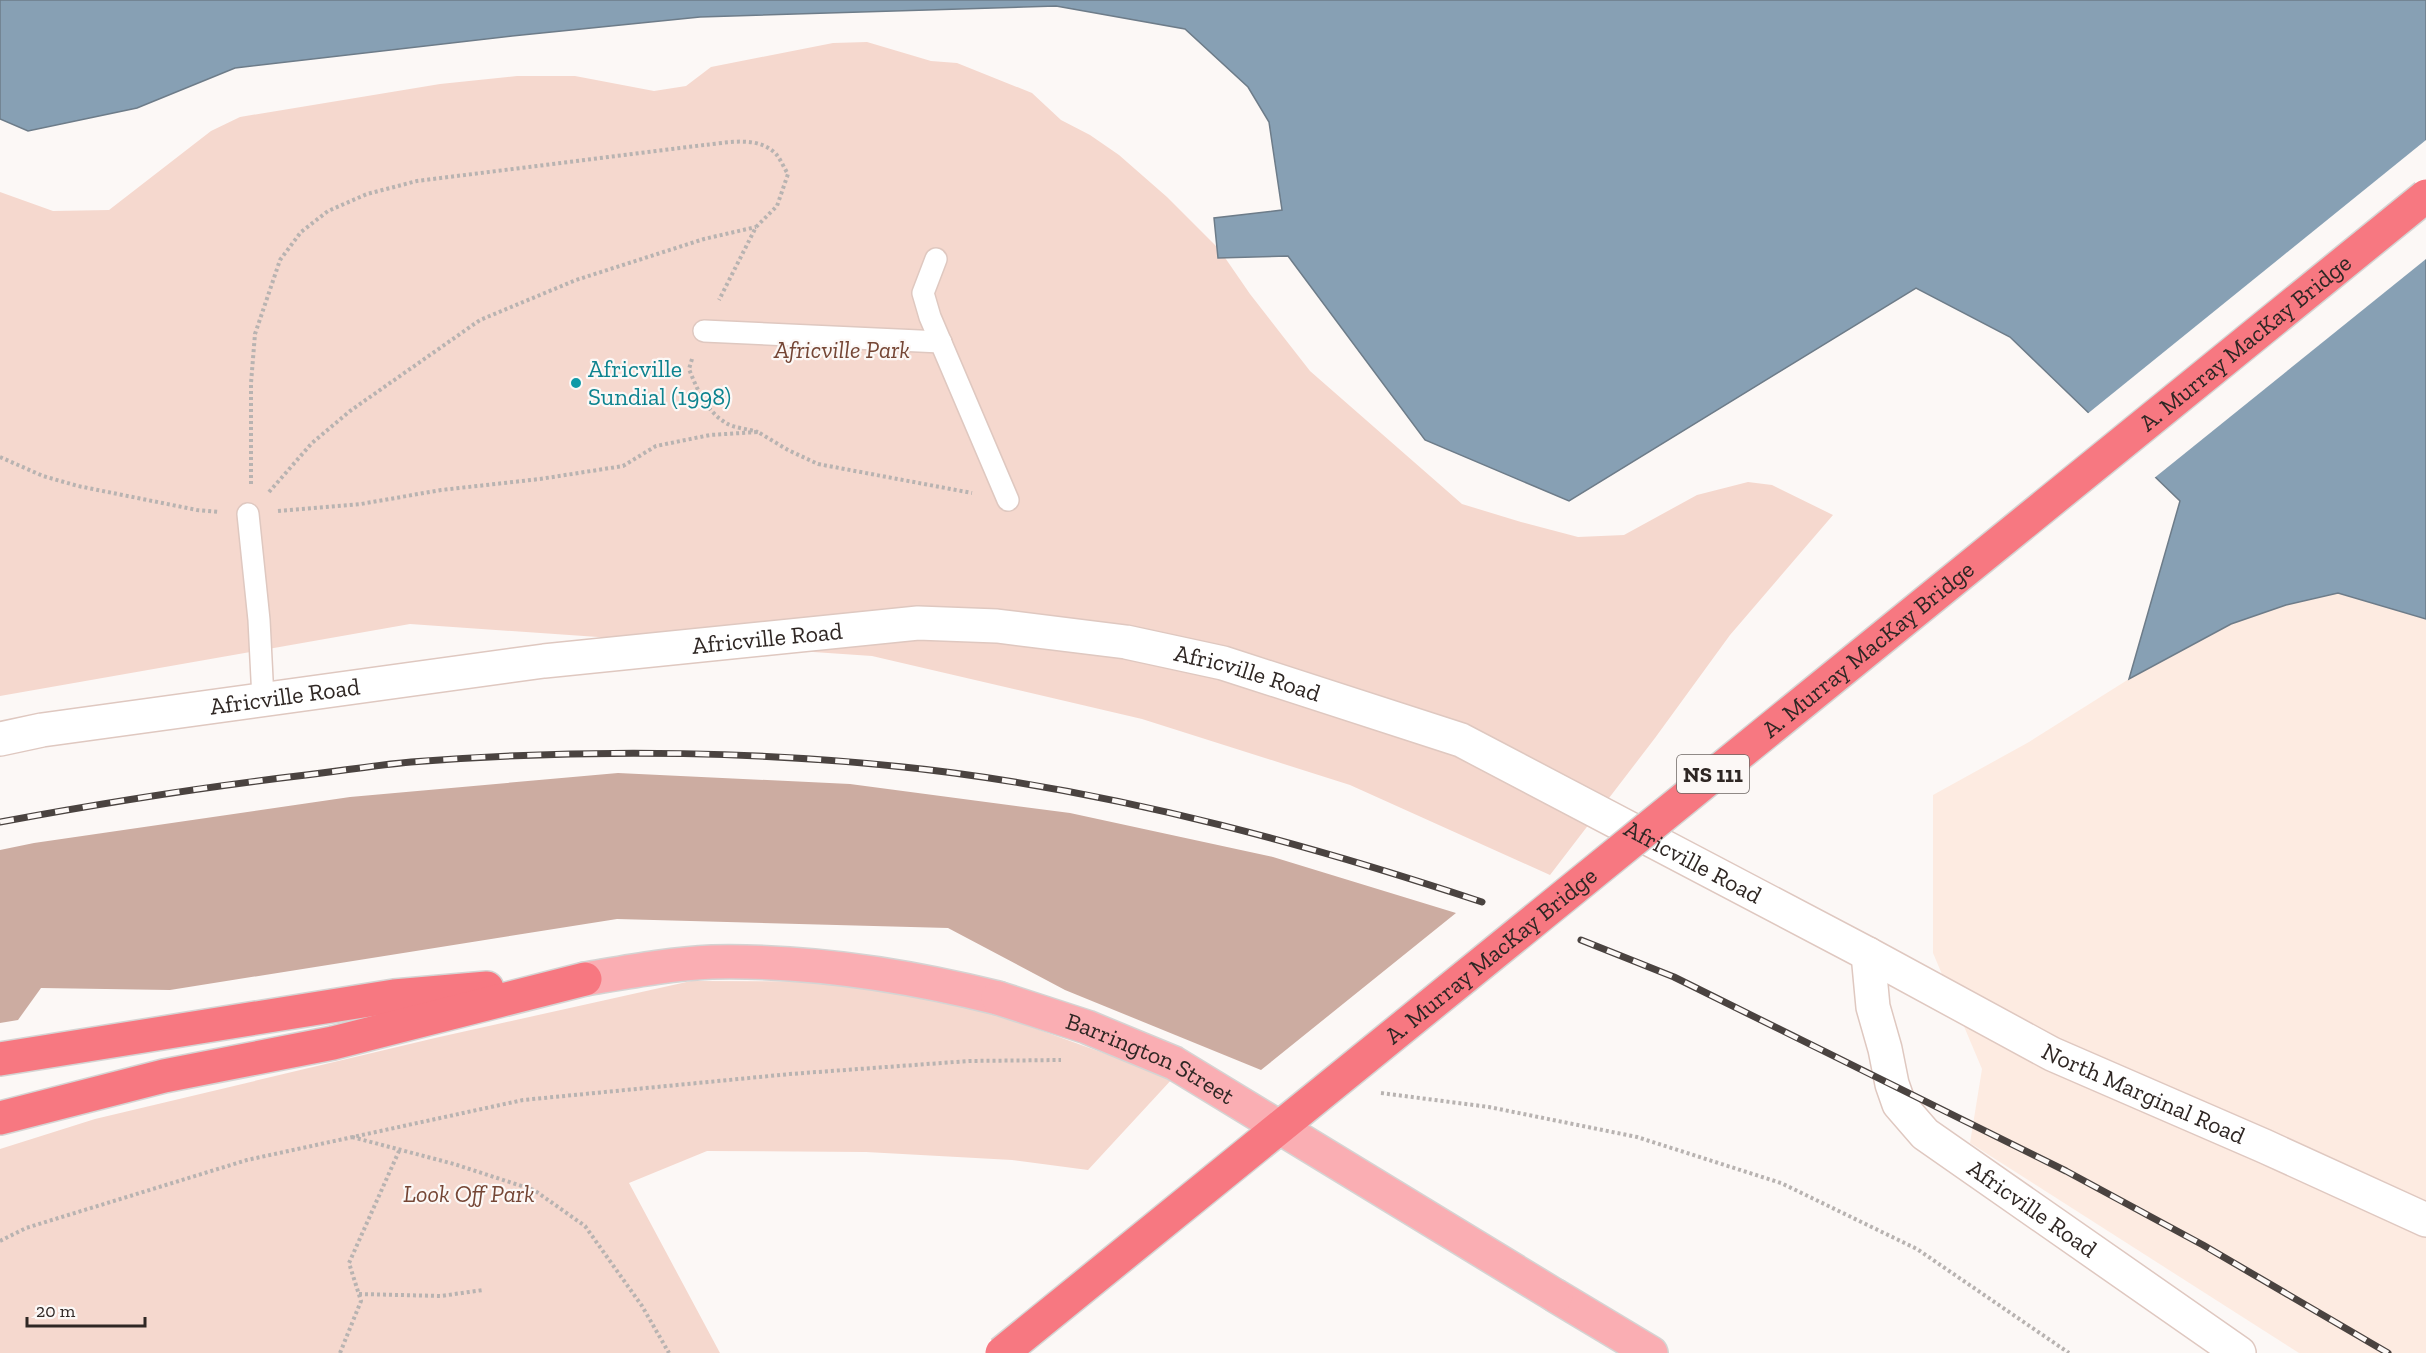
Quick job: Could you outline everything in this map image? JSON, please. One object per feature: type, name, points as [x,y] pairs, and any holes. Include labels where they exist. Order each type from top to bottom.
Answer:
[{"type":"highway","name":"A. Murray MacKay Bridge","points":[[1002,1353],[2426,196]]},
{"type":"highway","points":[[0,1059],[394,996],[585,979]]},
{"type":"highway","points":[[0,1118],[164,1076],[333,1043],[585,979]]},
{"type":"main road","name":"Barrington Street","points":[[585,979],[670,966],[754,962],[832,968],[921,980],[998,998],[1087,1027],[1174,1063],[1651,1353]]},
{"type":"street","name":"Africville Road","points":[[0,739],[42,730],[544,660],[918,623],[997,626],[1126,642],[1223,663],[1461,740],[1868,954],[1873,1007],[1892,1084],[1899,1104],[1925,1134],[2239,1353]]},
{"type":"street","name":"North Marginal Road","points":[[1868,954],[2052,1054],[2264,1146],[2426,1220]]},
{"type":"lane","points":[[936,259],[923,293],[941,342],[1008,500]]},
{"type":"lane","points":[[704,331],[941,342]]},
{"type":"lane","points":[[248,514],[259,620],[263,699]]},
{"type":"path","points":[[248,514],[251,480],[251,383],[255,334],[280,260],[301,232],[328,211],[367,194],[417,181],[741,142],[766,146],[777,155],[788,174],[777,206],[756,227],[704,331],[689,369],[700,396],[727,424],[758,432],[818,464],[1008,500]]},
{"type":"path","points":[[248,514],[312,443],[394,378],[480,320],[576,280],[704,239],[756,227]]},
{"type":"path","points":[[0,457],[43,476],[78,486],[197,510],[248,514],[361,504],[441,490],[540,480],[623,466],[656,446],[710,435],[758,432]]},
{"type":"path","points":[[0,1241],[26,1228],[247,1160],[523,1100],[802,1073],[969,1061],[1071,1060]]},
{"type":"path","points":[[1374,1092],[1489,1107],[1637,1137],[1781,1184],[1917,1249],[2069,1353]]},
{"type":"path","points":[[351,1137],[454,1164],[534,1190],[585,1226],[642,1306],[669,1353]]},
{"type":"path","points":[[340,1353],[361,1301],[349,1263],[399,1151]]},
{"type":"path","points":[[359,1294],[441,1296],[483,1290]]},
{"type":"shaded area","points":[[2338,593],[2426,619],[2426,1353],[2299,1353],[1970,1143],[1982,1069],[1933,953],[1933,795],[2029,742],[2129,679],[2231,624],[2286,605]]},
{"type":"shaded area","points":[[618,773],[850,784],[1070,813],[1273,857],[1456,913],[1261,1070],[1065,990],[948,928],[617,919],[170,990],[41,988],[18,1020],[0,1023],[0,850],[34,843],[350,797]]},
{"type":"green space","name":"Africville Park","points":[[867,42],[931,61],[957,63],[1032,93],[1061,120],[1090,135],[1119,155],[1167,197],[1219,249],[1250,294],[1310,371],[1462,504],[1578,537],[1624,535],[1697,495],[1748,482],[1772,485],[1833,515],[1730,635],[1655,738],[1550,875],[1350,785],[1142,719],[872,656],[410,624],[0,696],[0,192],[53,211],[109,210],[211,131],[240,117],[440,84],[517,76],[575,76],[654,91],[686,86],[711,67],[833,43]]},
{"type":"green space","name":"Look Off Park","points":[[691,981],[906,982],[1173,1078],[1088,1170],[1012,1160],[866,1152],[707,1151],[629,1183],[720,1353],[0,1353],[0,1149],[95,1119],[435,1038]]},
{"type":"water","points":[[0,0],[2426,0],[2426,619],[2338,593],[2286,605],[2231,624],[2129,679],[2180,501],[2010,337],[1916,288],[1569,501],[1425,440],[1288,256],[1218,258],[1214,218],[1282,210],[1269,122],[1248,87],[1185,29],[1056,6],[700,17],[235,68],[137,108],[28,131],[0,119]]},
{"type":"pier","points":[[2426,140],[2426,259],[2153,479],[2086,415]]},
{"type":"railway","points":[[0,822],[191,790],[411,762],[614,753],[752,756],[888,765],[1021,783],[1088,795],[1287,842],[1482,902]]},
{"type":"railway","points":[[1581,940],[1674,977],[2066,1171],[2203,1245],[2388,1353]]},
{"type":"place","name":"Africville Sundial (1998)","points":[[576,383]]}]
